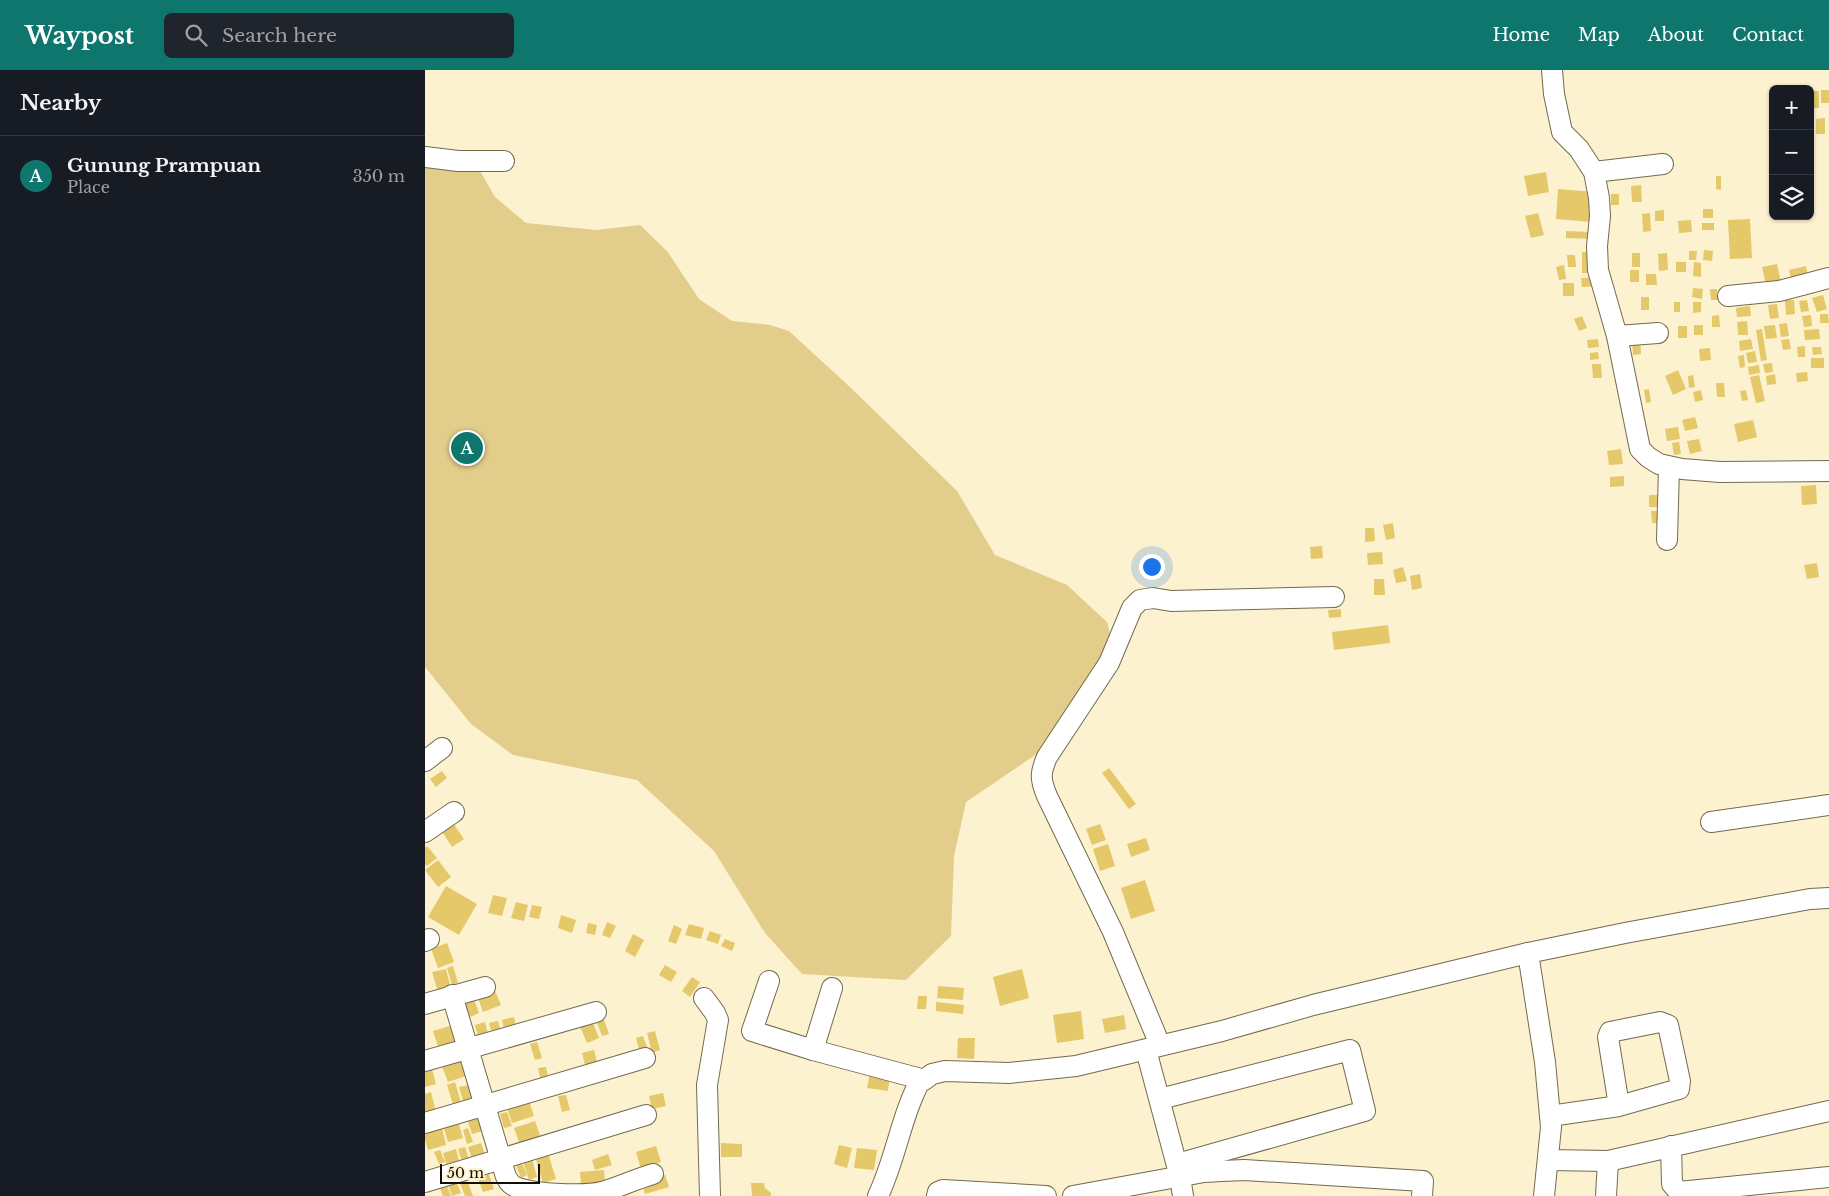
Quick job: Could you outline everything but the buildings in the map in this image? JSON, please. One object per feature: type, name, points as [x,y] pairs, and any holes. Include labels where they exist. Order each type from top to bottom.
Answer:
[{"type":"street","points":[[1552,70],[1554,94],[1562,132],[1579,149],[1594,172],[1600,216],[1597,246],[1598,270],[1617,336],[1640,449],[1652,461],[1669,467],[1720,472],[1829,471]]},
{"type":"street","points":[[425,158],[458,161],[504,161]]},
{"type":"street","points":[[1594,172],[1663,164]]},
{"type":"street","points":[[1728,296],[1779,291],[1829,278]]},
{"type":"street","points":[[1617,336],[1658,332]]},
{"type":"street","points":[[1667,540],[1669,467]]},
{"type":"street","points":[[1180,1179],[1160,1099],[1153,1047],[1113,932],[1047,796],[1041,772],[1047,757],[1109,663],[1132,608],[1140,600],[1153,598],[1171,600],[1334,597]]},
{"type":"street","points":[[425,761],[442,748]]},
{"type":"street","points":[[1711,822],[1829,805]]},
{"type":"street","points":[[425,832],[454,812]]},
{"type":"street","points":[[769,981],[752,1031],[813,1050],[924,1080],[932,1074],[945,1071],[1009,1074],[1052,1070],[1108,1060],[1153,1047],[1222,1031],[1313,1005],[1528,953],[1810,899],[1829,898]]},
{"type":"street","points":[[1528,953],[1545,1062],[1550,1116],[1549,1160],[1544,1196]]},
{"type":"street","points":[[425,1004],[485,987]]},
{"type":"street","points":[[813,1050],[832,988]]},
{"type":"street","points":[[452,996],[506,1177],[516,1187],[559,1194],[583,1195],[601,1192],[653,1174]]},
{"type":"street","points":[[705,998],[718,1020],[707,1085],[710,1196]]},
{"type":"street","points":[[425,1061],[596,1012]]},
{"type":"street","points":[[1550,1116],[1619,1106],[1679,1090],[1680,1081],[1668,1024],[1660,1022],[1610,1032],[1608,1037],[1619,1106]]},
{"type":"street","points":[[1160,1099],[1350,1050],[1365,1111],[1180,1179]]},
{"type":"street","points":[[425,1123],[645,1058]]},
{"type":"street","points":[[878,1196],[897,1146],[909,1106],[921,1079]]},
{"type":"street","points":[[1549,1160],[1608,1161],[1829,1111]]},
{"type":"street","points":[[425,1182],[646,1115]]},
{"type":"street","points":[[1671,1146],[1672,1184],[1679,1192],[1829,1177]]},
{"type":"street","points":[[1606,1196],[1608,1161]]},
{"type":"street","points":[[1073,1196],[1114,1192],[1180,1179],[1204,1172],[1244,1170],[1423,1181],[1422,1196]]},
{"type":"street","points":[[937,1196],[938,1192],[943,1190],[1046,1196]]},
{"type":"shaded area","points":[[425,162],[476,164],[495,197],[526,223],[596,230],[640,225],[667,251],[699,299],[732,321],[770,325],[789,331],[851,388],[957,491],[995,555],[1067,585],[1107,622],[1114,649],[1047,747],[966,802],[954,856],[951,936],[906,980],[802,974],[765,933],[714,851],[637,780],[513,755],[471,724],[425,667]]},
{"type":"place","name":"Gunung Prampuan","points":[[467,448]]}]
